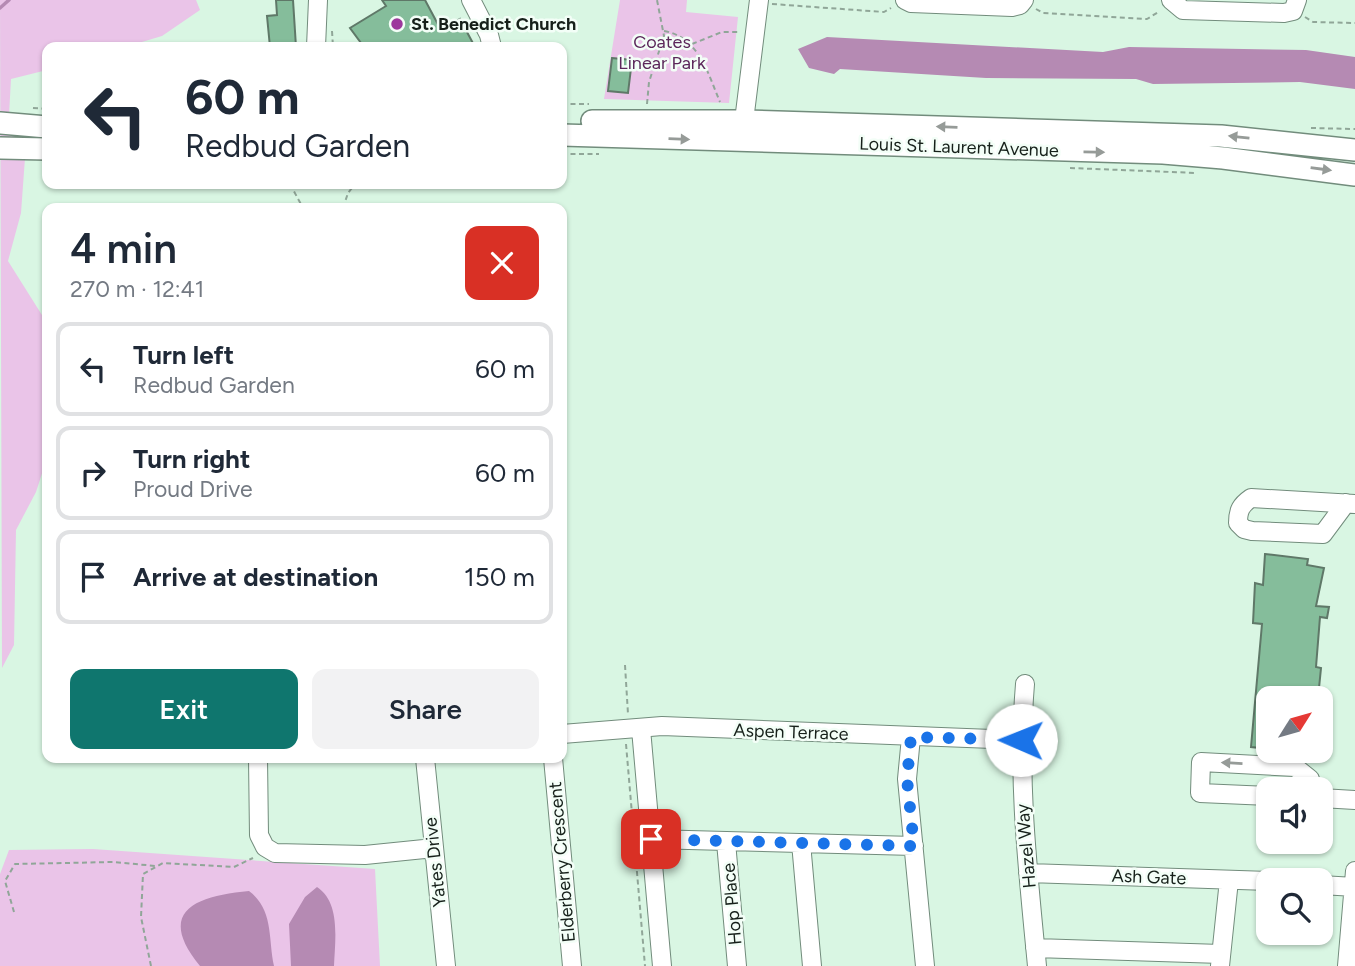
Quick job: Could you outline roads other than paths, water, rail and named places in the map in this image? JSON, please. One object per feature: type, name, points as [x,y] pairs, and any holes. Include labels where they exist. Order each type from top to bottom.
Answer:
[{"type":"main road","name":"Louis St. Laurent Avenue","points":[[567,121],[744,121],[1221,136],[1355,150]]},
{"type":"main road","points":[[0,123],[42,126]]},
{"type":"main road","name":"Louis St. Laurent Avenue","points":[[567,135],[1163,153],[1355,175]]},
{"type":"main road","points":[[5,148],[42,149]]},
{"type":"street","points":[[317,42],[318,0]]},
{"type":"street","points":[[471,0],[491,42]]},
{"type":"street","points":[[900,3],[1012,7],[1023,1]]},
{"type":"street","points":[[744,121],[759,2]]},
{"type":"street","points":[[1172,2],[1183,10],[1284,13],[1295,5]]},
{"type":"street","points":[[319,19],[325,42]]},
{"type":"street","points":[[1251,498],[1350,504],[1323,534],[1252,531],[1244,529],[1238,523],[1238,512],[1243,503],[1251,498]]},
{"type":"street","name":"Hazel Way","points":[[1025,684],[1021,791],[1036,957]]},
{"type":"street","name":"Aspen Terrace","points":[[567,734],[662,726],[1021,740]]},
{"type":"street","points":[[632,730],[651,839],[662,966]]},
{"type":"street","points":[[911,737],[907,779],[925,966]]},
{"type":"street","points":[[1256,795],[1200,793],[1201,762],[1295,766],[1308,777]]},
{"type":"street","points":[[258,763],[258,835],[275,853],[365,855],[434,848]]},
{"type":"street","name":"Yates Drive","points":[[426,763],[446,966]]},
{"type":"street","name":"Elderberry Crescent","points":[[553,763],[572,966]]},
{"type":"street","points":[[1333,799],[1355,800]]},
{"type":"street","points":[[651,839],[914,846]]},
{"type":"street","name":"Hop Place","points":[[726,842],[737,966]]},
{"type":"street","points":[[801,843],[812,966]]},
{"type":"street","name":"Ash Gate","points":[[1028,873],[1256,881]]},
{"type":"street","points":[[1036,957],[1220,960],[1228,880]]},
{"type":"street","points":[[1333,884],[1354,882],[1347,966]]},
{"type":"waterway","points":[[0,8],[9,0]]},
{"type":"place","name":"St. Benedict Church","points":[[397,24]]},
{"type":"park label","name":"Coates Linear Park","points":[[662,52]]}]
